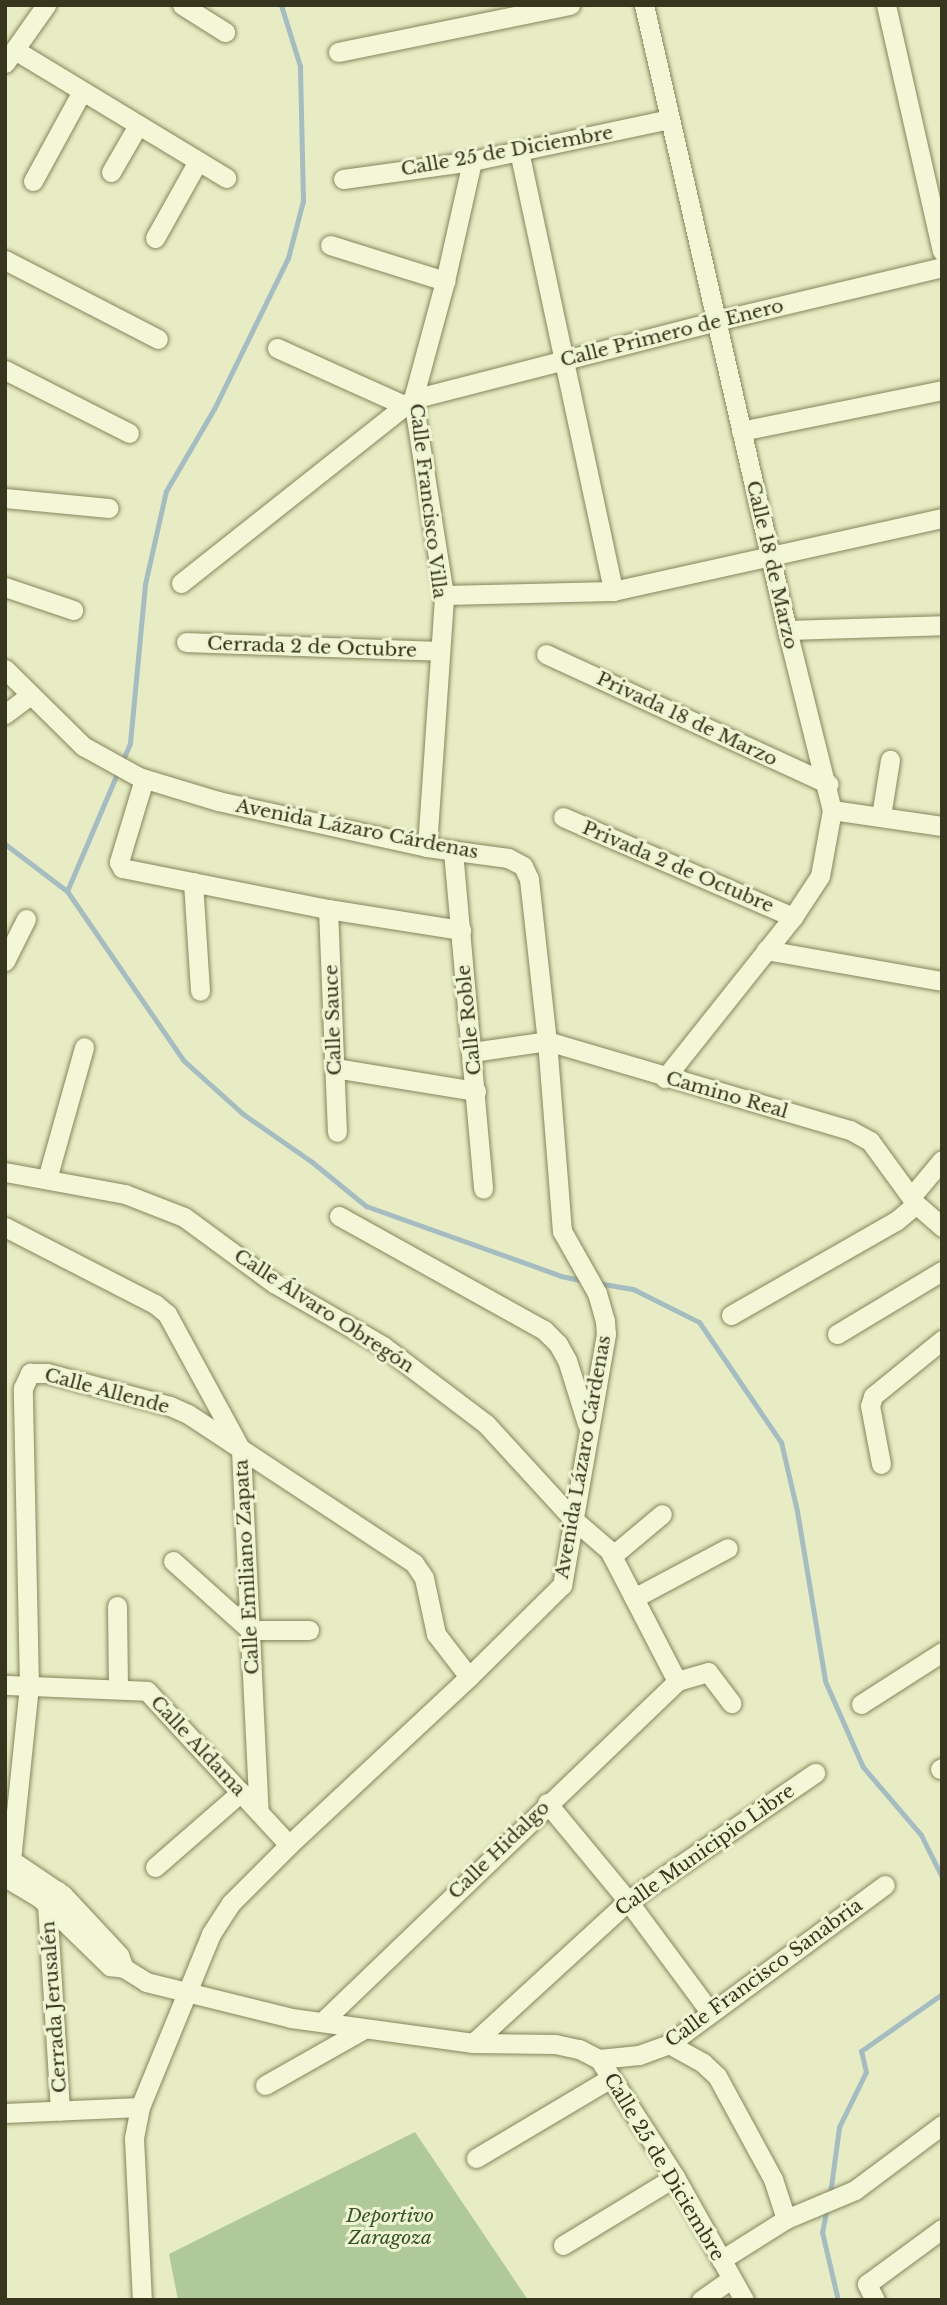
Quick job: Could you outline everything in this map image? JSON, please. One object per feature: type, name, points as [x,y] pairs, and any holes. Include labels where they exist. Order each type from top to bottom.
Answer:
[{"type":"street","points":[[46,5],[10,57],[82,91],[226,178]]},
{"type":"street","points":[[182,5],[225,32]]},
{"type":"street","points":[[338,51],[570,5]]},
{"type":"street","name":"Calle 18 de Marzo","points":[[644,5],[769,555],[828,784],[832,810],[820,876],[793,916],[665,1077]]},
{"type":"street","points":[[886,5],[942,251]]},
{"type":"street","points":[[33,181],[82,91]]},
{"type":"street","name":"Calle 25 de Diciembre","points":[[343,179],[471,160],[670,119]]},
{"type":"street","points":[[111,172],[138,125]]},
{"type":"street","points":[[520,151],[562,360],[613,591]]},
{"type":"street","name":"Calle Francisco Villa","points":[[427,847],[438,651],[444,595],[409,402],[445,281],[471,160]]},
{"type":"street","points":[[155,238],[198,161]]},
{"type":"street","points":[[330,245],[445,281]]},
{"type":"street","points":[[5,260],[158,339]]},
{"type":"street","name":"Calle Primero de Enero","points":[[181,583],[409,402],[562,360],[942,267]]},
{"type":"street","points":[[277,348],[409,402]]},
{"type":"street","points":[[5,370],[129,433]]},
{"type":"street","points":[[741,431],[942,390]]},
{"type":"street","points":[[5,498],[109,508]]},
{"type":"street","points":[[444,595],[613,591],[942,518]]},
{"type":"street","points":[[5,587],[73,610]]},
{"type":"street","points":[[787,630],[942,625]]},
{"type":"street","name":"Cerrada 2 de Octubre","points":[[186,642],[438,651]]},
{"type":"street","name":"Privada 18 de Marzo","points":[[546,654],[828,784]]},
{"type":"street","name":"Avenida Lázaro Cárdenas","points":[[5,669],[83,746],[142,778],[218,802],[427,847],[508,858],[523,866],[529,879],[547,1041],[562,1231],[597,1293],[606,1334],[588,1429],[566,1574],[556,1594],[289,1844],[220,1917],[140,2108],[134,2138],[142,2300]]},
{"type":"street","points":[[5,714],[30,695]]},
{"type":"street","points":[[881,816],[890,760]]},
{"type":"street","points":[[142,778],[120,866],[328,909],[461,930]]},
{"type":"street","points":[[832,810],[942,826]]},
{"type":"street","name":"Privada 2 de Octubre","points":[[563,817],[793,916]]},
{"type":"street","name":"Calle Roble","points":[[453,851],[483,1189]]},
{"type":"street","points":[[193,882],[200,991]]},
{"type":"street","name":"Calle Sauce","points":[[328,909],[337,1132]]},
{"type":"street","points":[[5,961],[26,919]]},
{"type":"street","points":[[766,950],[942,981]]},
{"type":"street","name":"Camino Real","points":[[472,1052],[547,1041],[849,1130],[876,1147],[914,1200],[942,1227]]},
{"type":"street","points":[[47,1179],[84,1047]]},
{"type":"street","points":[[335,1068],[476,1091]]},
{"type":"street","points":[[731,1315],[896,1221],[942,1160]]},
{"type":"street","name":"Calle Álvaro Obregón","points":[[5,1172],[125,1194],[184,1217],[274,1283],[383,1346],[486,1424],[574,1520],[612,1556],[677,1681]]},
{"type":"street","points":[[339,1216],[544,1330],[558,1344],[567,1360],[588,1429]]},
{"type":"street","name":"Calle Emiliano Zapata","points":[[5,1227],[155,1304],[167,1314],[241,1450],[259,1812]]},
{"type":"street","points":[[837,1334],[942,1271]]},
{"type":"street","points":[[881,1464],[870,1406],[873,1396],[942,1340]]},
{"type":"street","name":"Calle Allende","points":[[7,1864],[29,1686],[23,1388],[30,1373],[47,1373],[170,1406],[188,1414],[414,1563],[424,1578],[436,1634],[469,1677]]},
{"type":"street","points":[[612,1556],[662,1514]]},
{"type":"street","points":[[634,1598],[729,1548]]},
{"type":"street","points":[[173,1561],[250,1630],[309,1630]]},
{"type":"street","points":[[117,1606],[118,1688]]},
{"type":"street","points":[[861,1704],[942,1652]]},
{"type":"street","points":[[677,1681],[708,1672],[731,1703]]},
{"type":"street","name":"Calle Hidalgo","points":[[322,2022],[677,1681]]},
{"type":"street","name":"Calle Aldama","points":[[5,1685],[147,1691],[289,1844]]},
{"type":"street","name":"Calle Municipio Libre","points":[[473,2043],[628,1901],[816,1773]]},
{"type":"street","points":[[155,1867],[241,1792]]},
{"type":"street","points":[[547,1803],[628,1901],[711,2013]]},
{"type":"street","name":"Calle 25 de Diciembre","points":[[7,1864],[52,1898],[110,1966],[124,1968],[146,1982],[290,2018],[473,2043],[555,2044],[579,2049],[599,2059],[675,2177],[744,2300]]},
{"type":"street","name":"Calle Francisco Sanabria","points":[[599,2059],[639,2056],[669,2044],[885,1885]]},
{"type":"street","name":"Cerrada Jerusalén","points":[[52,1898],[60,2110]]},
{"type":"street","points":[[265,2085],[364,2029]]},
{"type":"street","points":[[669,2044],[703,2063],[717,2076],[773,2179],[786,2219]]},
{"type":"street","points":[[475,2158],[611,2078]]},
{"type":"street","points":[[5,2113],[140,2108]]},
{"type":"street","points":[[721,2260],[786,2219],[855,2190],[942,2125]]},
{"type":"street","points":[[563,2245],[675,2177]]},
{"type":"street","points":[[875,2300],[867,2284],[942,2229]]},
{"type":"street","points":[[701,2300],[731,2280]]},
{"type":"green space","name":"Deportivo Zaragoza","points":[[415,2132],[528,2300],[178,2300],[169,2254]]},
{"type":"waterway","points":[[67,891],[130,743],[145,584],[166,491],[214,409],[288,258],[303,201],[300,66],[281,5]]},
{"type":"waterway","points":[[5,844],[67,891],[183,1060],[243,1114],[312,1162],[366,1206],[561,1276],[585,1281]]},
{"type":"waterway","points":[[598,1283],[633,1289],[699,1322],[781,1442],[797,1511],[825,1681],[863,1767],[921,1835],[942,1877]]},
{"type":"waterway","points":[[830,2194],[839,2127],[866,2072],[861,2051],[942,1994]]},
{"type":"waterway","points":[[827,2207],[822,2232],[838,2300]]}]
